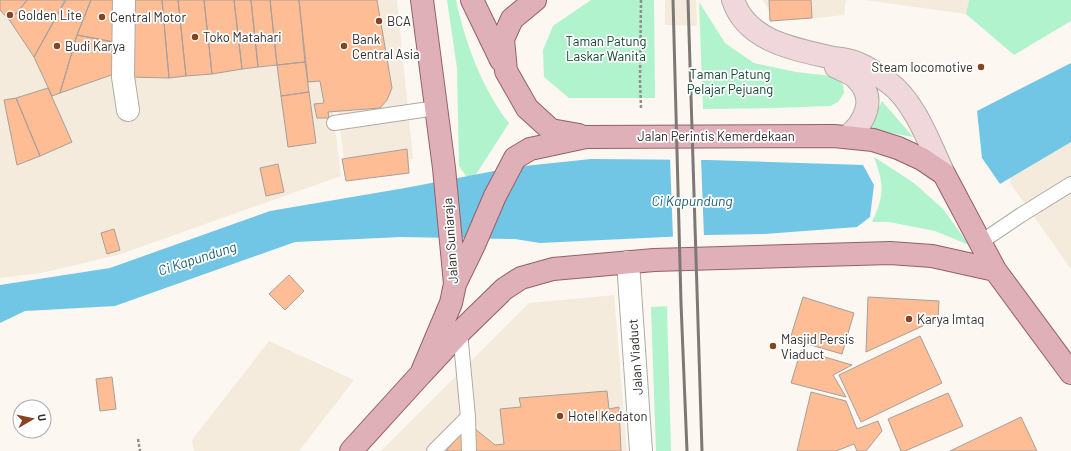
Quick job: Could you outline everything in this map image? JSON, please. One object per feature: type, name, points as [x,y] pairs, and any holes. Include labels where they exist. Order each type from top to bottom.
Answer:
[{"type":"main road","name":"Jalan Suniaraja","points":[[351,451],[421,374],[451,303],[455,284],[444,168],[422,0]]},
{"type":"main road","points":[[472,0],[506,71],[527,108],[552,130],[586,137]]},
{"type":"main road","points":[[506,71],[503,39],[512,19],[535,0]]},
{"type":"main road","points":[[734,0],[737,10],[752,29],[773,42],[806,52],[859,63],[889,82],[910,105],[944,174]]},
{"type":"main road","points":[[806,52],[856,78],[862,85],[867,98],[866,112],[863,121],[856,130],[847,137]]},
{"type":"main road","name":"Jalan Perintis Kemerdekaan","points":[[455,284],[495,196],[515,158],[530,149],[586,137],[847,137],[873,140],[898,148],[922,159],[944,174],[995,270],[1071,374]]},
{"type":"main road","points":[[421,374],[460,332],[504,289],[521,278],[553,269],[628,262],[890,252],[932,256],[995,270]]},
{"type":"street","points":[[124,0],[123,77],[128,110]]},
{"type":"street","name":"Jalan Viaduct","points":[[628,262],[641,451]]},
{"type":"lane","points":[[334,122],[436,108]]},
{"type":"lane","points":[[981,242],[1071,184]]},
{"type":"lane","points":[[460,332],[468,417],[469,451]]},
{"type":"lane","points":[[434,451],[468,417]]},
{"type":"path","points":[[641,0],[641,108]]},
{"type":"path","points":[[138,439],[140,451]]},
{"type":"shaded area","points":[[0,0],[319,0],[341,176],[118,255],[41,273],[0,278]]},
{"type":"shaded area","points":[[324,0],[397,0],[413,159],[345,168]]},
{"type":"shaded area","points":[[665,0],[696,0],[697,26],[665,25]]},
{"type":"shaded area","points":[[763,0],[846,0],[844,15],[807,19],[768,10]]},
{"type":"shaded area","points":[[865,0],[969,0],[966,14]]},
{"type":"shaded area","points":[[1071,125],[1071,269],[1010,183],[1012,164]]},
{"type":"shaded area","points":[[614,295],[627,451],[381,451],[529,303]]},
{"type":"shaded area","points":[[269,341],[354,380],[299,451],[194,451],[192,440]]},
{"type":"green space","points":[[447,0],[456,0],[464,32],[476,64],[499,110],[509,123],[475,176],[466,176],[459,166],[457,68]]},
{"type":"green space","name":"Taman Patung Laskar Wanita","points":[[591,0],[654,0],[655,98],[569,98],[544,77],[543,50],[553,26]]},
{"type":"green space","points":[[969,0],[1071,0],[1071,21],[1014,55],[966,14]]},
{"type":"green space","name":"Taman Patung Pelajar Pejuang","points":[[699,2],[725,43],[754,63],[796,72],[839,78],[843,85],[844,93],[838,102],[830,106],[703,109]]},
{"type":"green space","points":[[882,101],[913,137],[868,129]]},
{"type":"green space","points":[[874,157],[914,183],[943,209],[969,245],[935,231],[889,222],[872,222],[879,204],[882,190],[880,175]]},
{"type":"green space","points":[[667,306],[671,451],[656,451],[651,307]]},
{"type":"water","points":[[1071,63],[1071,142],[1000,184],[982,158],[977,111]]},
{"type":"water","name":"Ci Kapundung","points":[[591,159],[708,160],[863,165],[874,185],[870,217],[857,227],[765,234],[707,235],[540,243],[515,239],[401,237],[295,242],[115,306],[25,311],[0,323],[0,285],[110,268],[270,211],[405,188],[515,167]]},
{"type":"pier","points":[[670,158],[701,158],[704,237],[673,238]]},
{"type":"building","name":"Golden Lite","points":[[0,0],[27,0],[10,21],[0,10]]},
{"type":"building","points":[[27,0],[65,0],[34,57],[10,21]]},
{"type":"building","name":"Budi Karya","points":[[66,0],[91,0],[77,35],[60,93],[52,96],[34,57]]},
{"type":"building","name":"Central Motor","points":[[91,0],[121,0],[119,43],[77,35]]},
{"type":"building","points":[[126,0],[162,0],[169,78],[128,77]]},
{"type":"building","points":[[162,0],[178,0],[186,76],[169,78]]},
{"type":"building","name":"Toko Matahari","points":[[178,0],[204,0],[212,74],[186,76]]},
{"type":"building","points":[[204,0],[234,0],[242,69],[212,74]]},
{"type":"building","points":[[234,0],[251,0],[258,67],[242,69]]},
{"type":"building","points":[[251,0],[270,0],[277,65],[258,67]]},
{"type":"building","points":[[270,0],[299,0],[305,62],[277,65]]},
{"type":"building","name":"Bank Central Asia","points":[[299,0],[377,0],[392,88],[387,100],[380,108],[328,112],[329,118],[317,118],[314,104],[324,103],[320,81],[308,82]]},
{"type":"building","points":[[769,0],[811,0],[812,18],[770,21]]},
{"type":"building","points":[[77,35],[119,43],[117,73],[60,93]]},
{"type":"building","points":[[305,62],[309,92],[281,96],[277,65]]},
{"type":"building","points":[[48,88],[72,142],[40,156],[16,98]]},
{"type":"building","points":[[309,92],[316,143],[288,147],[281,96]]},
{"type":"building","points":[[16,98],[40,156],[17,165],[4,100]]},
{"type":"building","points":[[407,149],[409,173],[346,181],[342,159]]},
{"type":"building","points":[[278,164],[284,192],[266,196],[260,168]]},
{"type":"building","points":[[114,229],[120,250],[107,254],[101,233]]},
{"type":"building","points":[[289,275],[304,291],[285,310],[269,294]]},
{"type":"building","points":[[803,297],[854,313],[842,354],[790,339]]},
{"type":"building","points":[[868,297],[939,301],[938,319],[866,352]]},
{"type":"building","points":[[920,336],[942,383],[861,422],[839,375]]},
{"type":"building","points":[[801,350],[852,365],[833,375],[846,397],[791,383]]},
{"type":"building","points":[[112,377],[116,409],[100,411],[96,379]]},
{"type":"building","name":"Hotel Kedaton","points":[[607,391],[609,409],[619,407],[621,451],[446,451],[469,424],[495,445],[504,444],[500,409],[521,407],[519,398]]},
{"type":"building","points":[[811,392],[846,401],[857,429],[878,421],[882,431],[866,451],[857,451],[854,444],[836,451],[797,451]]},
{"type":"building","points":[[948,393],[963,426],[905,451],[901,451],[888,419]]},
{"type":"building","points":[[1021,417],[1037,451],[950,451]]},
{"type":"railway","points":[[673,0],[681,303],[687,451]]},
{"type":"railway","points":[[688,0],[702,451]]},
{"type":"place","name":"Golden Lite","points":[[10,15]]},
{"type":"place","name":"Central Motor","points":[[102,17]]},
{"type":"place","name":"BCA","points":[[379,21]]},
{"type":"place","name":"Toko Matahari","points":[[195,37]]},
{"type":"place","name":"Budi Karya","points":[[57,46]]},
{"type":"place","name":"Bank Central Asia","points":[[344,46]]},
{"type":"place","name":"Steam locomotive","points":[[981,67]]},
{"type":"place","name":"Karya Imtaq","points":[[909,319]]},
{"type":"place","name":"Masjid Persis Viaduct","points":[[773,346]]},
{"type":"place","name":"Hotel Kedaton","points":[[560,416]]}]
